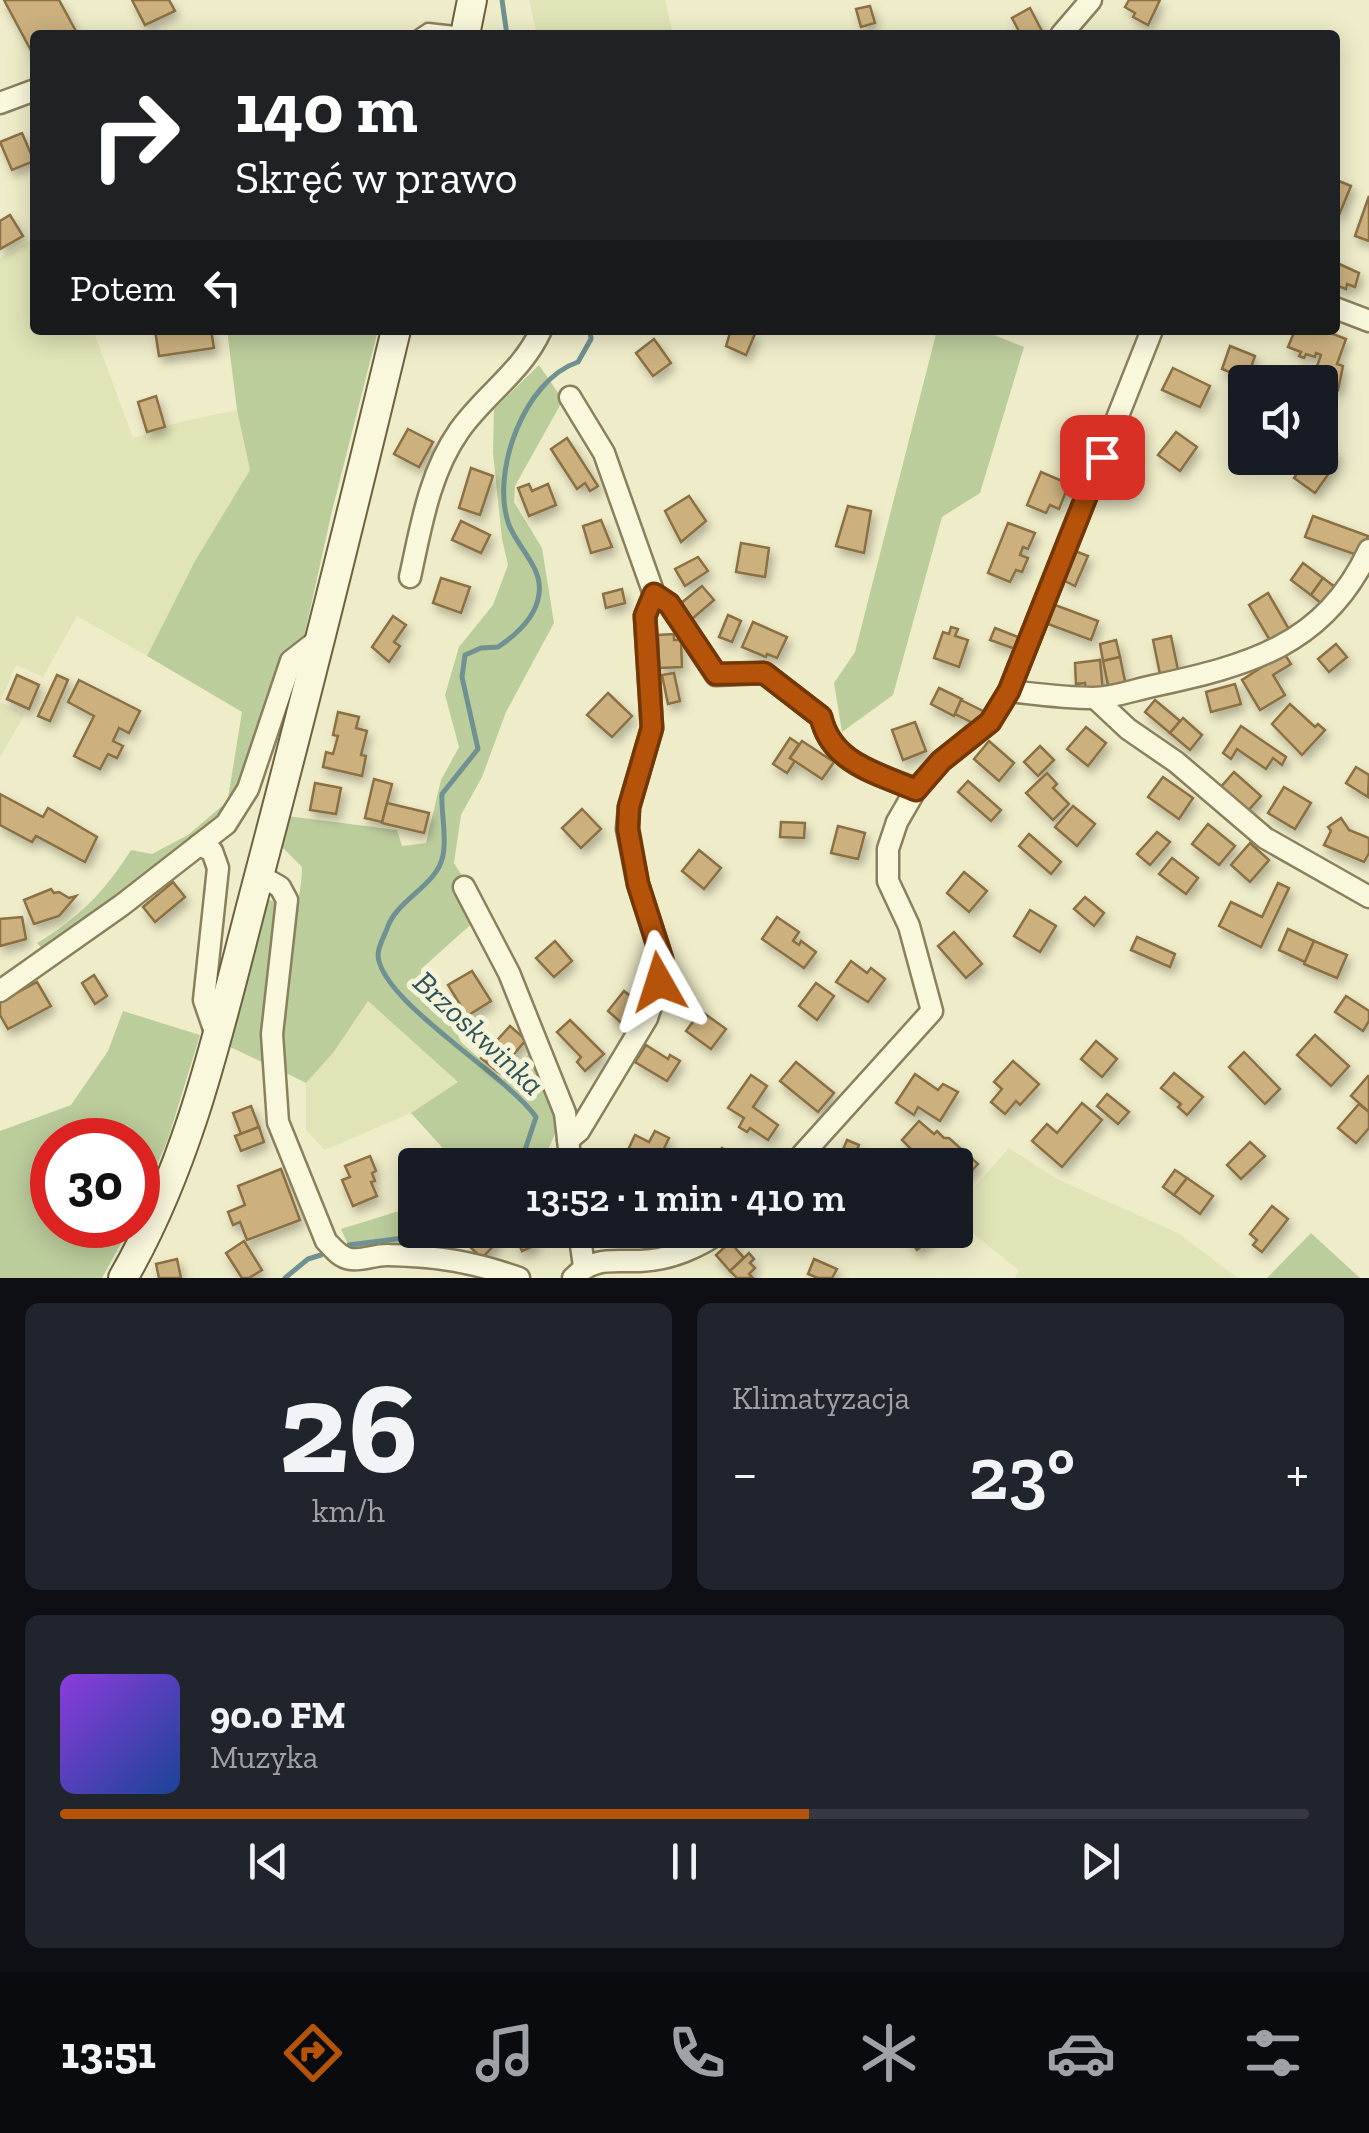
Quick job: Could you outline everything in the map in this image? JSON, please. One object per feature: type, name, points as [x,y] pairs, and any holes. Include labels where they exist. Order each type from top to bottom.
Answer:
[{"type":"street","points":[[466,30],[472,0]]},
{"type":"street","points":[[1066,30],[1092,0]]},
{"type":"street","points":[[0,104],[30,92]]},
{"type":"street","points":[[1340,310],[1369,321]]},
{"type":"street","points":[[123,1278],[140,1249],[185,1140],[216,1035],[324,635],[395,335]]},
{"type":"street","points":[[410,577],[428,495],[442,462],[459,432],[530,352],[538,335]]},
{"type":"street","points":[[807,1148],[932,1011],[909,926],[888,881],[888,848],[897,822],[916,790],[941,761],[990,722],[1009,691],[1150,335]]},
{"type":"street","points":[[570,397],[604,453],[654,594],[669,604],[716,674],[764,673],[821,717],[825,738],[853,764],[916,790]]},
{"type":"street","points":[[1009,691],[1096,698],[1223,671],[1311,628],[1338,604],[1369,550]]},
{"type":"street","points":[[568,1140],[579,1131],[646,1018],[659,982],[662,959],[638,884],[628,829],[629,807],[652,728],[645,616],[654,594]]},
{"type":"street","points":[[0,990],[122,906],[226,824],[248,789],[290,660],[324,635]]},
{"type":"street","points":[[1096,698],[1264,838],[1369,898]]},
{"type":"street","points":[[199,845],[212,851],[218,868],[204,1000],[216,1035]]},
{"type":"street","points":[[259,875],[280,886],[287,900],[272,1034],[278,1122],[326,1241],[339,1255],[352,1260],[380,1254],[433,1256],[473,1262],[519,1278]]},
{"type":"street","points":[[464,888],[510,973],[565,1112],[569,1148]]},
{"type":"street","points":[[578,1272],[604,1259],[643,1261],[695,1248]]},
{"type":"green space","points":[[529,0],[665,0],[672,30],[536,30]]},
{"type":"green space","points":[[30,241],[30,335],[95,335],[133,438],[176,423],[237,410],[250,470],[195,561],[147,656],[77,616],[43,677],[16,665],[0,702],[0,258]]},
{"type":"green space","points":[[228,335],[377,335],[302,646],[245,782],[232,802],[228,798],[242,712],[147,656],[195,561],[250,470],[237,410]]},
{"type":"green space","points":[[936,335],[994,335],[1024,347],[980,493],[942,517],[893,695],[842,732],[834,683],[855,652]]},
{"type":"green space","points":[[539,365],[563,400],[515,486],[514,502],[542,548],[554,623],[506,712],[482,777],[461,815],[454,863],[485,912],[421,969],[446,1008],[461,1042],[503,1080],[533,1050],[559,1125],[549,1148],[443,1148],[411,1113],[458,1082],[368,1001],[333,1053],[306,1083],[284,1072],[283,983],[302,867],[279,844],[287,816],[397,830],[402,846],[426,843],[441,780],[459,747],[445,695],[459,647],[493,605],[508,565],[493,453],[494,409]]},
{"type":"green space","points":[[0,702],[25,714],[0,757]]},
{"type":"green space","points":[[222,806],[228,812],[101,913],[43,950],[37,943],[90,902],[131,850],[152,854],[188,835]]},
{"type":"green space","points":[[265,900],[276,901],[278,910],[264,994],[264,1063],[226,1045]]},
{"type":"green space","points":[[368,1001],[459,1082],[411,1113],[325,1150],[306,1130],[306,1083],[333,1053]]},
{"type":"green space","points":[[123,1011],[200,1035],[160,1158],[160,1118],[36,1118],[71,1105],[108,1051]]},
{"type":"green space","points":[[30,1120],[30,1248],[118,1248],[102,1278],[0,1278],[0,1131]]},
{"type":"green space","points":[[1009,1148],[1055,1178],[1178,1233],[1238,1278],[1015,1278],[1019,1270],[973,1234],[973,1189]]},
{"type":"green space","points":[[398,1211],[398,1247],[351,1251],[341,1229]]},
{"type":"green space","points":[[1311,1233],[1360,1278],[1267,1278]]},
{"type":"building","points":[[4,0],[59,0],[75,30],[30,30],[30,49]]},
{"type":"building","points":[[132,0],[169,0],[175,11],[145,25]]},
{"type":"building","points":[[1129,0],[1160,0],[1148,25],[1125,7]]},
{"type":"building","points":[[870,6],[875,23],[861,27],[856,9]]},
{"type":"building","points":[[1030,8],[1041,30],[1018,30],[1012,18]]},
{"type":"building","points":[[22,133],[30,163],[12,170],[0,142]]},
{"type":"building","points":[[1340,181],[1351,186],[1340,213]]},
{"type":"building","points":[[1369,196],[1369,241],[1355,236]]},
{"type":"building","points":[[10,215],[23,236],[0,249],[0,221]]},
{"type":"building","points":[[1340,264],[1359,273],[1355,287],[1347,284],[1346,289],[1340,287]]},
{"type":"building","points":[[156,335],[212,335],[214,348],[159,356]]},
{"type":"building","points":[[729,335],[755,335],[746,355],[726,346]]},
{"type":"building","points":[[1293,335],[1336,335],[1346,339],[1337,364],[1343,366],[1338,390],[1338,365],[1317,365],[1321,355],[1306,354],[1304,358],[1299,356],[1301,352],[1288,347]]},
{"type":"building","points":[[654,339],[671,363],[653,376],[636,353]]},
{"type":"building","points":[[1230,346],[1255,356],[1252,365],[1228,365],[1228,371],[1222,369]]},
{"type":"building","points":[[1173,368],[1210,386],[1200,407],[1162,390]]},
{"type":"building","points":[[156,396],[165,427],[147,432],[138,402]]},
{"type":"building","points":[[408,429],[433,442],[419,467],[394,454]]},
{"type":"building","points":[[1176,432],[1197,447],[1180,471],[1158,455]]},
{"type":"building","points":[[567,438],[598,486],[590,491],[585,483],[577,489],[551,449]]},
{"type":"building","points":[[471,468],[493,476],[480,515],[459,508]]},
{"type":"building","points":[[1041,472],[1069,484],[1059,509],[1050,505],[1046,513],[1027,505]]},
{"type":"building","points":[[1296,475],[1328,475],[1315,493],[1294,478]]},
{"type":"building","points":[[529,484],[532,491],[548,484],[556,505],[529,516],[518,488]]},
{"type":"building","points":[[689,496],[706,521],[681,542],[665,511]]},
{"type":"building","points":[[848,506],[871,511],[864,553],[836,546]]},
{"type":"building","points":[[1313,516],[1368,536],[1360,556],[1305,537]]},
{"type":"building","points":[[601,520],[612,547],[591,553],[583,526]]},
{"type":"building","points":[[461,521],[490,535],[481,553],[452,540]]},
{"type":"building","points":[[1008,523],[1035,533],[1028,549],[1023,547],[1020,555],[1028,558],[1022,572],[1016,570],[1010,582],[988,573]]},
{"type":"building","points":[[741,543],[769,548],[765,577],[736,572]]},
{"type":"building","points":[[1075,551],[1088,556],[1075,586],[1063,580]]},
{"type":"building","points":[[698,557],[708,571],[685,586],[675,569]]},
{"type":"building","points":[[1303,563],[1323,578],[1311,595],[1291,580]]},
{"type":"building","points":[[441,578],[470,587],[461,613],[433,603]]},
{"type":"building","points":[[1323,578],[1335,587],[1322,604],[1311,595]]},
{"type":"building","points":[[702,586],[714,600],[692,619],[680,604]]},
{"type":"building","points":[[622,589],[625,603],[606,608],[603,594]]},
{"type":"building","points":[[1268,593],[1290,631],[1271,642],[1249,605]]},
{"type":"building","points":[[1055,605],[1098,621],[1091,640],[1048,624]]},
{"type":"building","points":[[728,615],[741,621],[732,642],[719,637]]},
{"type":"building","points":[[393,616],[406,625],[394,642],[400,646],[389,662],[372,647]]},
{"type":"building","points":[[753,622],[787,637],[777,658],[742,647]]},
{"type":"building","points":[[951,627],[958,629],[955,636],[968,640],[959,667],[934,658],[943,632],[949,634]]},
{"type":"building","points":[[995,628],[1023,639],[1018,650],[990,640]]},
{"type":"building","points":[[674,634],[674,640],[681,640],[682,667],[659,668],[658,635]]},
{"type":"building","points":[[1171,636],[1178,670],[1160,674],[1153,640]]},
{"type":"building","points":[[1116,640],[1120,657],[1103,661],[1100,644]]},
{"type":"building","points":[[1336,644],[1347,657],[1329,672],[1318,659]]},
{"type":"building","points":[[1284,653],[1291,664],[1273,675],[1285,695],[1260,710],[1242,680]]},
{"type":"building","points":[[1120,657],[1126,686],[1109,690],[1103,661]]},
{"type":"building","points":[[1100,660],[1103,691],[1086,693],[1085,683],[1076,684],[1075,663]]},
{"type":"building","points":[[674,673],[680,701],[668,704],[662,675]]},
{"type":"building","points":[[17,675],[39,685],[29,709],[7,699]]},
{"type":"building","points":[[57,675],[68,680],[50,721],[38,716]]},
{"type":"building","points":[[79,680],[140,711],[129,733],[119,728],[113,741],[123,746],[117,758],[108,754],[100,769],[74,756],[94,716],[68,702]]},
{"type":"building","points":[[1235,684],[1241,704],[1211,712],[1206,692]]},
{"type":"building","points":[[939,688],[962,699],[954,716],[931,704]]},
{"type":"building","points":[[608,693],[632,716],[612,737],[587,715]]},
{"type":"building","points":[[961,700],[983,711],[977,725],[955,714]]},
{"type":"building","points":[[1155,700],[1180,721],[1170,733],[1145,712]]},
{"type":"building","points":[[1290,704],[1315,727],[1318,724],[1325,730],[1302,755],[1272,724]]},
{"type":"building","points":[[338,712],[359,717],[356,728],[367,731],[361,755],[366,756],[362,776],[323,767],[326,752],[333,754],[338,736],[333,735]]},
{"type":"building","points":[[1183,718],[1202,735],[1190,750],[1170,733]]},
{"type":"building","points":[[915,722],[926,751],[903,760],[892,730]]},
{"type":"building","points":[[1241,726],[1286,757],[1282,765],[1273,758],[1266,769],[1237,749],[1231,759],[1223,753]]},
{"type":"building","points":[[1086,727],[1106,743],[1088,766],[1067,749]]},
{"type":"building","points":[[790,738],[799,744],[787,773],[773,764]]},
{"type":"building","points":[[802,741],[834,762],[822,779],[790,758]]},
{"type":"building","points":[[989,741],[1014,763],[999,781],[974,759]]},
{"type":"building","points":[[1040,746],[1054,760],[1038,776],[1024,762]]},
{"type":"building","points":[[1356,767],[1369,775],[1368,797],[1346,783]]},
{"type":"building","points":[[1234,772],[1261,796],[1247,812],[1220,788]]},
{"type":"building","points":[[1047,773],[1057,784],[1053,788],[1069,804],[1053,820],[1026,793]]},
{"type":"building","points":[[1163,777],[1193,798],[1179,819],[1148,797]]},
{"type":"building","points":[[374,779],[392,784],[382,822],[365,818]]},
{"type":"building","points":[[968,781],[1001,810],[991,821],[958,792]]},
{"type":"building","points":[[315,783],[341,788],[336,814],[310,810]]},
{"type":"building","points":[[1284,787],[1311,803],[1295,829],[1268,813]]},
{"type":"building","points":[[0,794],[43,817],[48,808],[97,837],[85,862],[36,836],[32,842],[0,825]]},
{"type":"building","points":[[387,803],[429,813],[424,833],[382,823]]},
{"type":"building","points":[[1073,806],[1095,824],[1077,846],[1055,827]]},
{"type":"building","points":[[582,809],[601,829],[581,848],[562,828]]},
{"type":"building","points":[[1341,818],[1349,830],[1369,838],[1369,853],[1364,862],[1324,845],[1331,831],[1328,827]]},
{"type":"building","points":[[781,822],[805,823],[804,838],[780,837]]},
{"type":"building","points":[[1208,824],[1235,846],[1219,865],[1192,844]]},
{"type":"building","points":[[838,826],[865,833],[858,859],[831,853]]},
{"type":"building","points":[[1157,832],[1170,842],[1150,865],[1137,854]]},
{"type":"building","points":[[1029,834],[1061,862],[1051,874],[1019,846]]},
{"type":"building","points":[[1250,843],[1269,860],[1250,882],[1231,865]]},
{"type":"building","points":[[699,850],[721,868],[704,889],[682,871]]},
{"type":"building","points":[[1172,858],[1198,878],[1186,894],[1159,874]]},
{"type":"building","points":[[964,872],[987,891],[969,912],[947,893]]},
{"type":"building","points":[[173,882],[185,897],[155,922],[143,907]]},
{"type":"building","points":[[1278,883],[1289,888],[1261,947],[1219,926],[1231,902],[1262,917]]},
{"type":"building","points":[[51,889],[69,898],[76,896],[59,916],[34,924],[24,900]]},
{"type":"building","points":[[1085,897],[1104,913],[1094,926],[1074,909]]},
{"type":"building","points":[[1030,910],[1056,926],[1040,952],[1014,936]]},
{"type":"building","points":[[22,917],[26,939],[0,946],[0,919]]},
{"type":"building","points":[[777,917],[799,932],[793,941],[799,945],[801,941],[816,952],[804,968],[762,939]]},
{"type":"building","points":[[1288,929],[1314,941],[1305,962],[1279,950]]},
{"type":"building","points":[[954,932],[982,964],[966,978],[938,946]]},
{"type":"building","points":[[1137,937],[1175,954],[1170,967],[1131,950]]},
{"type":"building","points":[[555,941],[572,961],[554,977],[536,958]]},
{"type":"building","points":[[1314,941],[1347,955],[1337,978],[1304,964]]},
{"type":"building","points":[[851,961],[867,973],[871,968],[885,979],[868,1002],[836,982]]},
{"type":"building","points":[[472,971],[491,1001],[467,1016],[448,985]]},
{"type":"building","points":[[94,975],[107,996],[95,1004],[82,983]]},
{"type":"building","points":[[37,982],[51,1006],[8,1029],[0,1015],[0,1002]]},
{"type":"building","points":[[816,983],[834,996],[817,1020],[799,1006]]},
{"type":"building","points":[[624,991],[642,1005],[625,1026],[608,1011]]},
{"type":"building","points":[[1346,996],[1369,1011],[1363,1031],[1335,1012]]},
{"type":"building","points":[[701,1011],[726,1029],[711,1049],[686,1031]]},
{"type":"building","points":[[570,1020],[604,1054],[585,1071],[577,1062],[581,1057],[557,1032]]},
{"type":"building","points":[[510,1026],[526,1040],[498,1072],[481,1058]]},
{"type":"building","points":[[1315,1035],[1349,1066],[1331,1086],[1297,1055]]},
{"type":"building","points":[[1096,1041],[1117,1059],[1102,1077],[1081,1059]]},
{"type":"building","points":[[646,1045],[668,1059],[670,1055],[680,1061],[667,1081],[635,1062]]},
{"type":"building","points":[[1244,1052],[1280,1089],[1265,1104],[1229,1067]]},
{"type":"building","points":[[1013,1061],[1039,1084],[1020,1105],[1016,1101],[1005,1114],[991,1102],[1002,1089],[994,1082]]},
{"type":"building","points":[[796,1062],[834,1093],[818,1112],[780,1081]]},
{"type":"building","points":[[1174,1073],[1203,1097],[1187,1115],[1178,1107],[1181,1104],[1161,1088]]},
{"type":"building","points":[[915,1074],[938,1090],[943,1084],[958,1092],[940,1121],[918,1107],[914,1115],[896,1103]]},
{"type":"building","points":[[751,1075],[767,1086],[753,1107],[778,1125],[768,1140],[750,1128],[747,1132],[739,1127],[744,1118],[728,1108]]},
{"type":"building","points":[[1369,1077],[1369,1112],[1351,1096]]},
{"type":"building","points":[[1107,1094],[1129,1112],[1118,1124],[1097,1106]]},
{"type":"building","points":[[1082,1103],[1102,1120],[1062,1167],[1032,1141],[1047,1124],[1057,1133]]},
{"type":"building","points":[[1359,1104],[1369,1112],[1369,1128],[1356,1143],[1338,1128]]},
{"type":"building","points":[[251,1106],[259,1127],[241,1134],[233,1113]]},
{"type":"building","points":[[919,1121],[960,1148],[910,1148],[902,1140]]},
{"type":"building","points":[[259,1127],[264,1142],[241,1151],[235,1136]]},
{"type":"building","points":[[655,1131],[669,1138],[664,1148],[629,1148],[635,1135],[649,1142]]},
{"type":"building","points":[[847,1140],[859,1145],[858,1148],[844,1148]]},
{"type":"building","points":[[1250,1142],[1265,1156],[1241,1179],[1227,1165]]},
{"type":"building","points":[[370,1156],[376,1171],[372,1173],[375,1181],[371,1182],[377,1196],[353,1206],[342,1180],[350,1177],[345,1166]]},
{"type":"building","points":[[281,1169],[300,1220],[247,1240],[240,1222],[233,1225],[228,1212],[245,1205],[238,1186]]},
{"type":"building","points":[[1175,1170],[1187,1178],[1174,1195],[1163,1187]]},
{"type":"building","points":[[1187,1178],[1213,1196],[1200,1214],[1174,1195]]},
{"type":"building","points":[[1272,1206],[1288,1219],[1262,1252],[1253,1245],[1257,1240],[1250,1234]]},
{"type":"building","points":[[244,1241],[262,1270],[249,1278],[242,1278],[226,1253]]},
{"type":"building","points":[[471,1248],[491,1248],[482,1258]]},
{"type":"building","points":[[724,1248],[735,1248],[744,1258],[730,1271],[716,1255]]},
{"type":"building","points":[[749,1253],[754,1259],[750,1263],[755,1268],[749,1274],[753,1278],[737,1278],[730,1271]]},
{"type":"building","points":[[177,1259],[181,1278],[159,1278],[156,1264]]},
{"type":"building","points":[[814,1259],[837,1269],[832,1278],[808,1274]]},
{"type":"waterway","name":"Brzoskwinka","points":[[502,0],[506,30]]},
{"type":"waterway","name":"Brzoskwinka","points":[[526,1148],[536,1117],[399,994],[384,973],[378,955],[393,916],[440,866],[444,840],[442,794],[478,749],[462,677],[465,655],[505,642],[524,625],[537,603],[537,575],[513,534],[504,504],[508,455],[516,431],[542,388],[559,372],[578,362],[591,335]]},
{"type":"waterway","name":"Brzoskwinka","points":[[349,1245],[398,1239]]},
{"type":"waterway","name":"Brzoskwinka","points":[[285,1278],[308,1259],[321,1255]]},
{"type":"route","points":[[659,982],[662,959],[638,884],[628,829],[629,807],[654,714],[645,616],[654,594],[669,604],[716,674],[764,673],[821,717],[825,738],[853,764],[916,790],[941,761],[990,722],[1009,691],[1102,457]]}]
